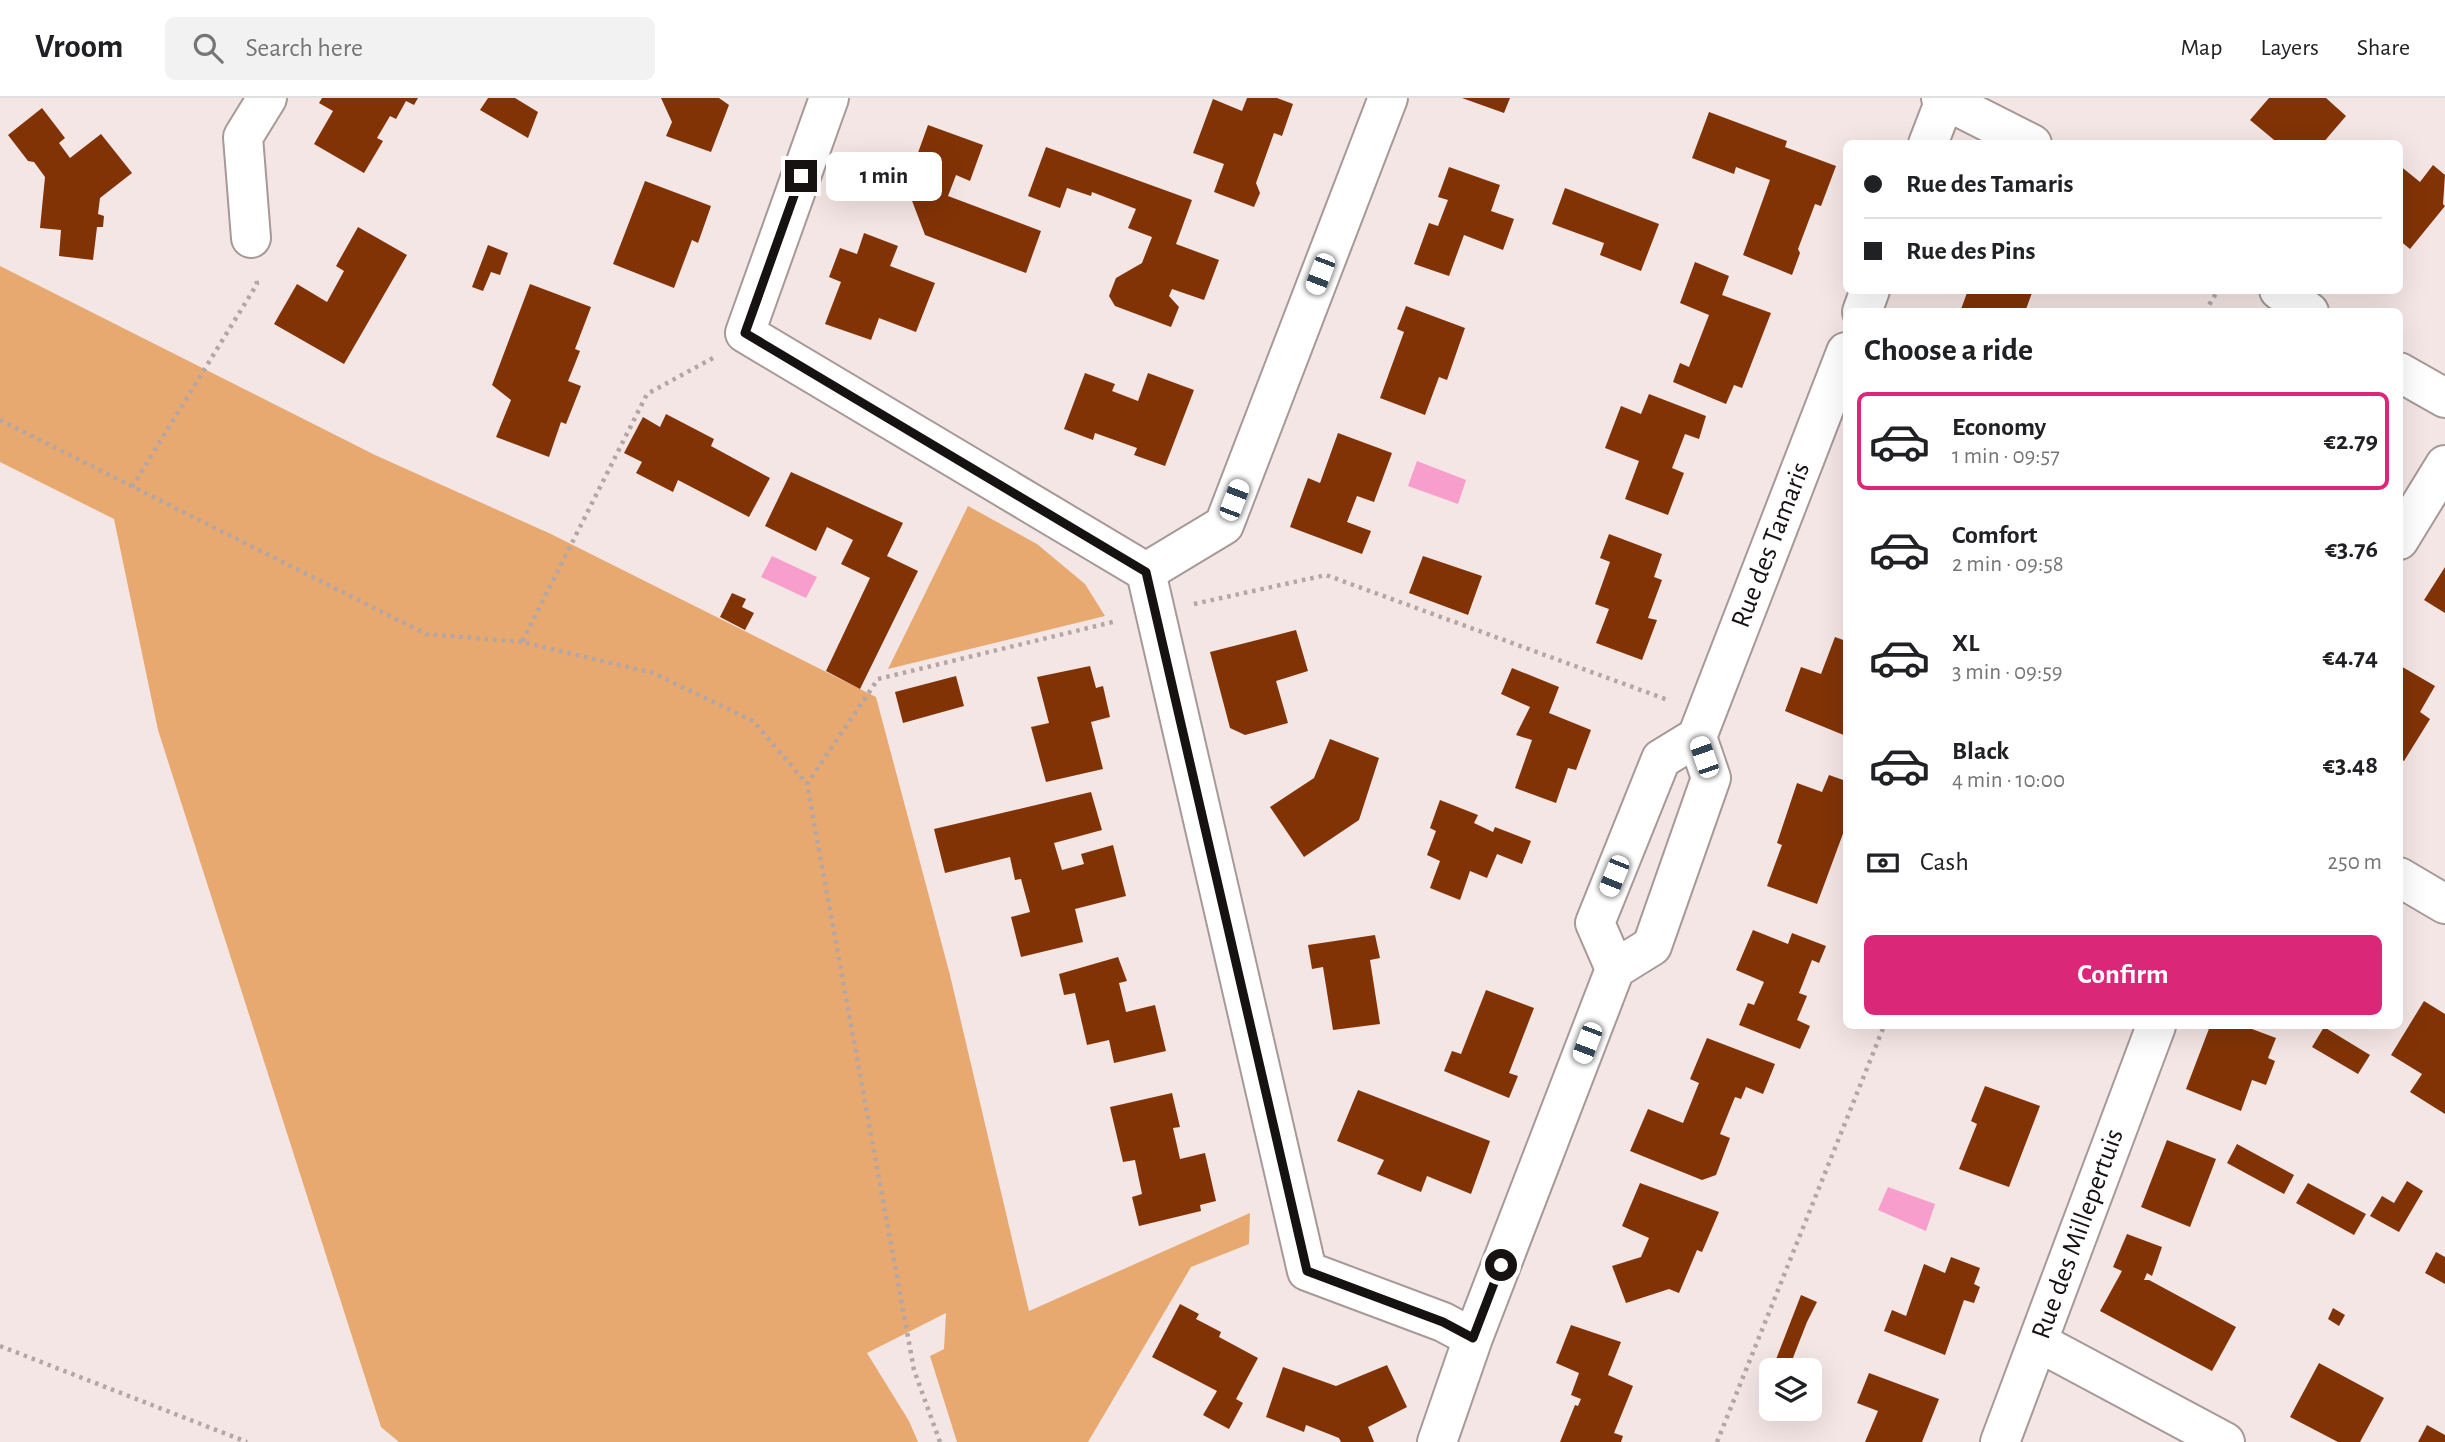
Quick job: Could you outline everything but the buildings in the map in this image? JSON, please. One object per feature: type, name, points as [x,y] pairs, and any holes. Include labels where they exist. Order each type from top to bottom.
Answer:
[{"type":"street","points":[[251,238],[243,137],[267,98]]},
{"type":"street","points":[[829,98],[745,333],[1146,572],[1307,1271],[1443,1322],[1473,1338]]},
{"type":"street","points":[[1146,572],[1224,525],[1388,98]]},
{"type":"street","points":[[1929,140],[1943,99],[2024,140]]},
{"type":"street","points":[[2284,294],[2304,308]]},
{"type":"street","name":"Rue des Tamaris","points":[[1702,725],[1843,360]]},
{"type":"street","points":[[2403,374],[2445,398]]},
{"type":"street","points":[[2403,533],[2445,465]]},
{"type":"street","points":[[1615,970],[1595,923],[1661,759],[1702,725]]},
{"type":"street","points":[[1437,1442],[1473,1338],[1615,970],[1652,946],[1711,778],[1702,725]]},
{"type":"street","points":[[2403,879],[2445,904]]},
{"type":"street","name":"Rue des Millepertuis","points":[[2000,1442],[2155,1029]]},
{"type":"street","points":[[2038,1342],[2225,1442]]},
{"type":"path","points":[[132,487],[257,284],[251,238]]},
{"type":"path","points":[[522,642],[647,394],[704,365],[745,333]]},
{"type":"path","points":[[0,420],[426,634],[522,642],[653,673],[753,721],[807,784],[914,1370],[940,1442]]},
{"type":"path","points":[[807,784],[878,679],[1156,612],[1326,575],[1702,725]]},
{"type":"path","points":[[1717,1442],[1883,1029]]},
{"type":"path","points":[[0,1346],[247,1442]]},
{"type":"shaded area","points":[[0,266],[375,455],[551,534],[876,697],[950,975],[1029,1311],[1250,1213],[1249,1244],[1191,1267],[1088,1442],[957,1442],[930,1356],[944,1349],[946,1313],[867,1353],[909,1421],[918,1442],[399,1442],[381,1427],[158,730],[114,519],[0,462]]},
{"type":"shaded area","points":[[1417,461],[1466,480],[1458,504],[1408,486]]},
{"type":"shaded area","points":[[968,506],[1037,544],[1085,584],[1105,616],[888,669]]},
{"type":"shaded area","points":[[772,556],[817,577],[806,598],[761,577]]},
{"type":"shaded area","points":[[1888,1187],[1935,1204],[1926,1231],[1878,1210]]},
{"type":"route","points":[[801,176],[745,333],[1146,572],[1307,1271],[1443,1322],[1473,1338],[1501,1265]]}]
